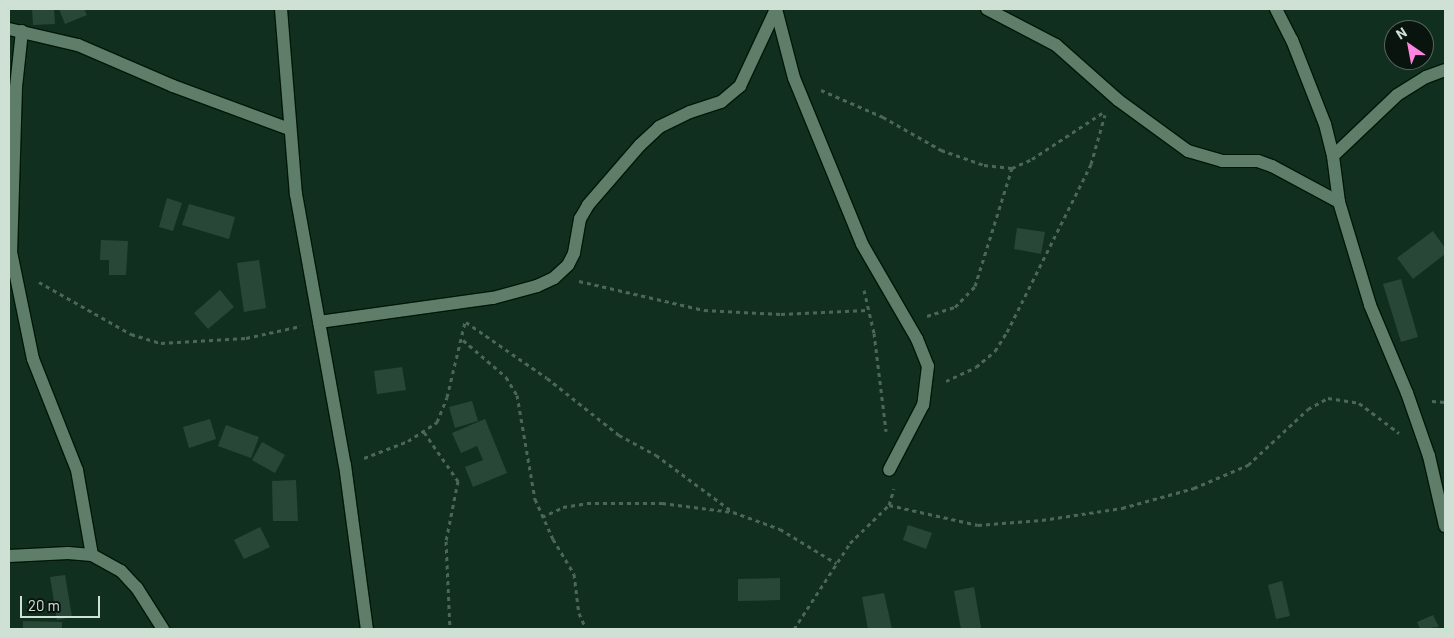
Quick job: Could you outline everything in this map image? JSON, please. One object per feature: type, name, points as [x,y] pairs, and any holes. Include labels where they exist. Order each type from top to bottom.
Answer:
[{"type":"street","points":[[281,9],[289,129],[296,194],[344,465],[368,629]]},
{"type":"street","points":[[319,322],[492,298],[537,286],[554,278],[568,265],[574,253],[580,219],[588,205],[640,145],[659,127],[676,117],[721,102],[732,95],[755,57],[776,9]]},
{"type":"street","points":[[776,9],[794,78],[862,244],[907,321],[928,366],[927,389],[923,405],[889,470]]},
{"type":"street","points":[[987,9],[1056,46],[1118,100],[1188,151],[1222,161],[1258,161],[1272,166],[1338,202]]},
{"type":"street","points":[[1276,9],[1295,48],[1325,124],[1333,156],[1338,202],[1370,304],[1407,393],[1429,456],[1445,526]]},
{"type":"street","points":[[9,29],[78,45],[173,86],[289,129]]},
{"type":"street","points":[[22,31],[16,87],[12,252],[14,268],[33,359],[77,470],[92,555]]},
{"type":"street","points":[[1333,156],[1396,96],[1426,77],[1445,70]]},
{"type":"street","points":[[9,556],[68,553],[92,555],[121,571],[132,582],[163,629]]},
{"type":"path","points":[[794,78],[861,110],[883,117],[941,150],[984,165],[1012,168],[1032,159],[1107,110],[1091,164],[995,351],[976,367],[927,389]]},
{"type":"path","points":[[907,321],[955,307],[968,296],[978,278],[1012,168]]},
{"type":"path","points":[[14,268],[131,334],[161,343],[246,338],[319,322]]},
{"type":"path","points":[[554,278],[586,282],[704,310],[781,314],[867,310]]},
{"type":"path","points":[[864,287],[867,310],[874,334],[886,436]]},
{"type":"path","points":[[441,304],[547,378],[618,435],[656,455],[733,512]]},
{"type":"path","points":[[344,465],[432,428],[442,414],[463,340],[465,322]]},
{"type":"path","points":[[463,340],[506,377],[517,395],[535,499],[542,517],[574,574],[579,613],[586,629]]},
{"type":"path","points":[[889,505],[978,525],[1042,520],[1122,508],[1194,488],[1248,465],[1308,408],[1328,398],[1359,403],[1429,456]]},
{"type":"path","points":[[424,432],[458,481],[446,540],[450,629]]},
{"type":"path","points":[[794,629],[850,543],[889,505],[894,489],[889,470]]},
{"type":"path","points":[[542,517],[563,507],[587,503],[662,503],[733,512],[780,529],[836,563]]},
{"type":"building","points":[[32,9],[54,9],[55,24],[33,25]]},
{"type":"building","points":[[59,9],[84,9],[87,15],[65,24]]},
{"type":"building","points":[[167,198],[182,203],[173,231],[159,227]]},
{"type":"building","points":[[189,204],[235,217],[229,239],[182,225]]},
{"type":"building","points":[[1017,228],[1045,232],[1041,254],[1014,249]]},
{"type":"building","points":[[1433,231],[1445,248],[1445,254],[1413,279],[1397,258]]},
{"type":"building","points":[[101,240],[128,241],[126,275],[109,275],[109,260],[100,260]]},
{"type":"building","points":[[259,260],[266,308],[244,312],[237,263]]},
{"type":"building","points":[[1401,279],[1418,337],[1401,342],[1383,284]]},
{"type":"building","points":[[220,290],[234,307],[208,329],[194,313]]},
{"type":"building","points":[[402,367],[406,390],[377,394],[374,371]]},
{"type":"building","points":[[472,401],[478,421],[455,428],[449,407]]},
{"type":"building","points":[[210,419],[216,439],[189,448],[183,427]]},
{"type":"building","points":[[485,419],[507,473],[473,487],[465,467],[483,460],[477,446],[461,453],[452,433]]},
{"type":"building","points":[[226,425],[259,437],[251,458],[218,446]]},
{"type":"building","points":[[262,442],[285,455],[275,473],[252,460]]},
{"type":"building","points":[[296,480],[298,521],[273,521],[272,481]]},
{"type":"building","points":[[908,525],[932,533],[926,549],[903,540]]},
{"type":"building","points":[[260,527],[270,547],[244,559],[234,540]]},
{"type":"building","points":[[65,575],[72,617],[57,620],[50,577]]},
{"type":"building","points":[[780,578],[780,600],[738,601],[738,579]]},
{"type":"building","points":[[1282,581],[1290,616],[1276,619],[1268,585]]},
{"type":"building","points":[[974,587],[981,628],[961,629],[954,591]]},
{"type":"building","points":[[884,593],[892,629],[868,629],[862,597]]},
{"type":"building","points":[[1433,615],[1439,627],[1420,629],[1417,622]]},
{"type":"building","points":[[23,621],[62,622],[62,629],[23,629]]}]
